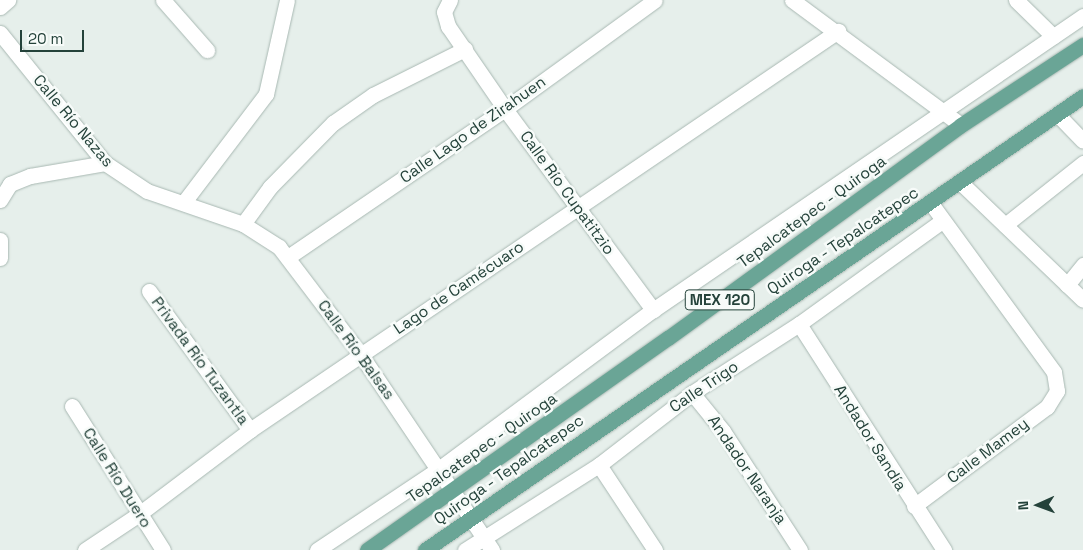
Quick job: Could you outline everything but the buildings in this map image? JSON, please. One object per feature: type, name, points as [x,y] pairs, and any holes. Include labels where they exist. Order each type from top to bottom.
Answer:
[{"type":"main road","name":"Tepalcatepec - Quiroga","points":[[367,550],[961,125],[1083,44]]},
{"type":"main road","name":"Quiroga - Tepalcatepec","points":[[425,550],[1083,96]]},
{"type":"street","points":[[0,7],[8,0]]},
{"type":"street","points":[[163,0],[207,50]]},
{"type":"street","points":[[184,202],[266,94],[287,0]]},
{"type":"street","name":"Calle Río Cupatitzio","points":[[450,0],[444,12],[448,26],[576,208],[653,310]]},
{"type":"street","name":"Calle Lago de Zirahuen","points":[[288,257],[505,109],[655,0]]},
{"type":"street","points":[[792,0],[838,31],[944,110],[961,125]]},
{"type":"street","points":[[1016,0],[1053,36]]},
{"type":"street","points":[[317,550],[440,468],[653,310],[1083,16]]},
{"type":"street","name":"Lago de Camécuaro","points":[[85,550],[139,514],[250,430],[838,31]]},
{"type":"street","name":"Calle Río Nazas","points":[[0,33],[105,163],[146,191],[184,202],[242,224]]},
{"type":"street","points":[[242,224],[270,187],[333,123],[373,95],[466,49]]},
{"type":"street","points":[[1057,114],[1083,142]]},
{"type":"street","points":[[0,200],[10,184],[30,176],[105,163]]},
{"type":"street","points":[[1005,225],[1083,163]]},
{"type":"street","points":[[960,182],[1083,300]]},
{"type":"street","points":[[930,202],[942,221]]},
{"type":"street","name":"Calle Trigo","points":[[464,550],[483,536],[599,465],[692,392],[799,324],[942,221]]},
{"type":"street","name":"Calle Mamey","points":[[914,506],[1046,407],[1057,392],[1054,372],[942,221]]},
{"type":"street","name":"Calle Río Balsas","points":[[242,224],[279,246],[288,257],[361,355],[440,468],[492,550]]},
{"type":"street","points":[[0,240],[0,256]]},
{"type":"street","points":[[1067,285],[1083,265]]},
{"type":"street","name":"Privada Río Tuzantla","points":[[149,291],[250,430]]},
{"type":"street","name":"Andador Sandía","points":[[799,324],[944,550]]},
{"type":"street","name":"Andador Naranja","points":[[692,392],[723,431],[800,550]]},
{"type":"street","name":"Calle Río Duero","points":[[72,406],[163,550]]},
{"type":"street","points":[[599,465],[655,550]]}]
